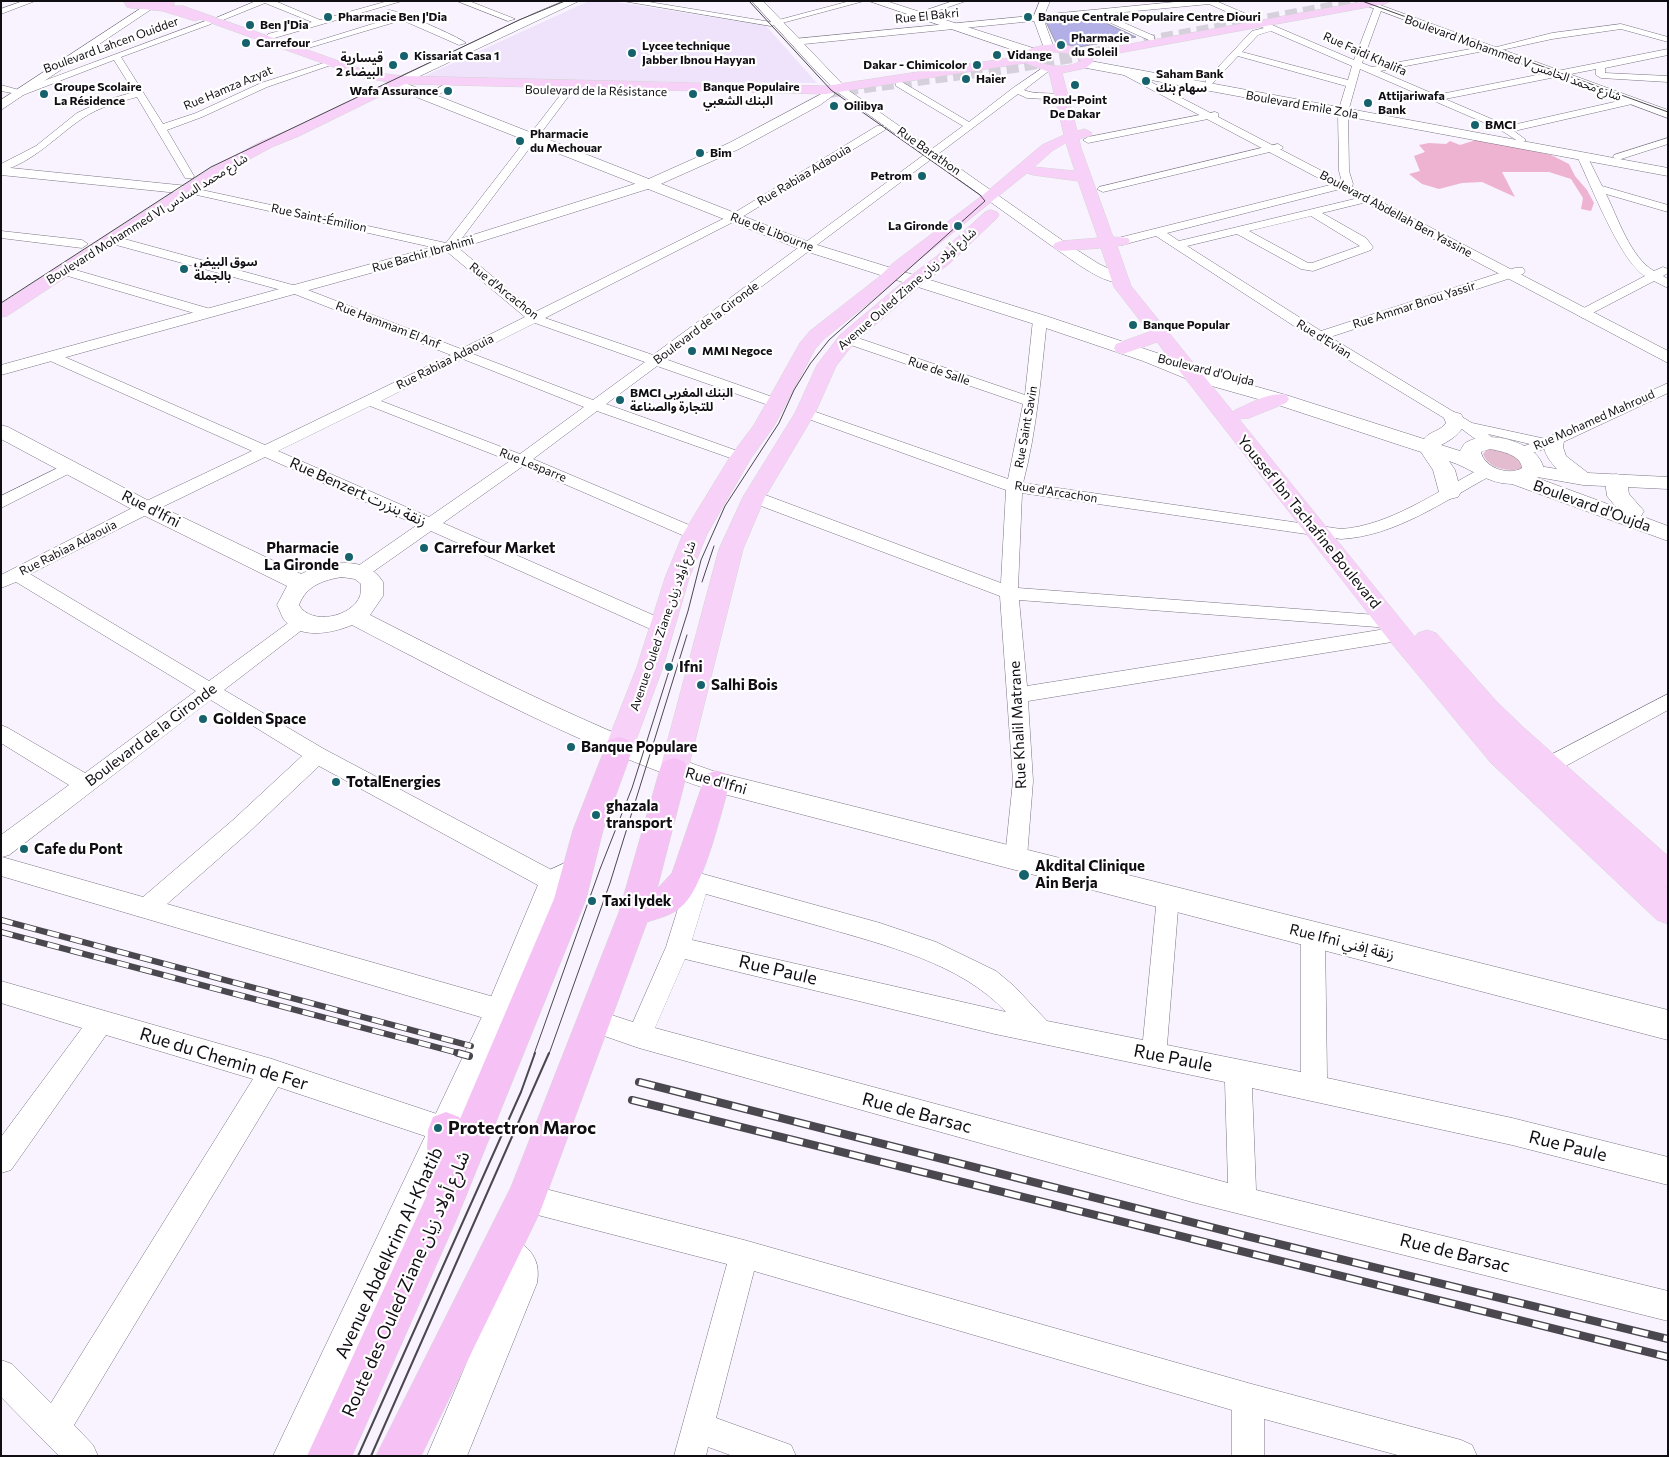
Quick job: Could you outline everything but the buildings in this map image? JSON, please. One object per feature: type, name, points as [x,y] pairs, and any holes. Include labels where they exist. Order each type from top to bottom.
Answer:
[{"type":"highway","name":"Route des Ouled Ziane شارع أولاد زيان","points":[[329,1456],[443,1204],[560,924],[566,875],[588,830],[619,748]]},
{"type":"highway","name":"Avenue Ouled Ziane شارع أولاد زيان","points":[[635,912],[667,801],[674,769]]},
{"type":"highway","points":[[398,1456],[502,1251],[526,1198],[635,912],[675,896],[692,879],[716,782]]},
{"type":"highway","points":[[443,1204],[446,1130]]},
{"type":"main road","name":"Boulevard de la Résistance","points":[[129,1],[134,5],[176,5],[271,36],[333,63],[388,81],[437,88],[568,91],[835,91],[899,84],[1044,63]]},
{"type":"main road","points":[[388,81],[462,43],[555,1]]},
{"type":"main road","points":[[388,81],[574,1]]},
{"type":"main road","points":[[874,1],[953,26],[1044,63],[1083,58],[1372,3]]},
{"type":"main road","points":[[1044,63],[1049,48],[1083,58],[1152,38],[1262,23],[1348,1]]},
{"type":"main road","name":"Boulevard de la Résistance","points":[[176,5],[208,22],[293,51],[301,49]]},
{"type":"main road","points":[[138,14],[176,5],[301,49]]},
{"type":"main road","name":"Boulevard Emile Zola","points":[[1083,58],[1124,71],[1186,84],[1344,110],[1505,132],[1521,140],[1668,166]]},
{"type":"main road","name":"Boulevard Emile Zola","points":[[1083,58],[1668,172]]},
{"type":"main road","name":"Boulevard de la Résistance","points":[[437,88],[835,91],[1044,63]]},
{"type":"main road","name":"Youssef Ibn Tachafine Boulevard","points":[[1044,63],[1104,189],[1115,242],[1118,278],[1160,335],[1242,414],[1329,533],[1394,628],[1501,755],[1668,910]]},
{"type":"main road","name":"Youssef Ibn Tachafine Boulevard","points":[[1044,63],[1080,138],[1084,177],[1134,280],[1148,303],[1200,372],[1329,533],[1486,708],[1546,767],[1668,875]]},
{"type":"main road","name":"Rue de Libourne","points":[[388,81],[437,88],[531,139],[808,246],[1150,357]]},
{"type":"main road","name":"Boulevard Mohammed VI شارع محمد السادس","points":[[1,312],[114,240],[189,183],[272,130],[388,81]]},
{"type":"main road","points":[[437,88],[787,92]]},
{"type":"main road","name":"Avenue Ouled Ziane شارع أولاد زيان","points":[[674,769],[731,549],[754,497],[805,413],[827,365],[847,340],[915,281],[943,260],[993,199],[1005,196],[1054,152],[1080,138]]},
{"type":"main road","name":"Avenue Ouled Ziane شارع أولاد زيان","points":[[619,748],[650,667],[677,578],[695,534],[741,457],[764,426],[812,341],[892,274],[993,199],[1047,148],[1059,140],[1080,138]]},
{"type":"main road","points":[[1033,171],[1084,177]]},
{"type":"main road","name":"Boulevard Mohammed VI شارع محمد السادس","points":[[1,294],[171,188],[189,183]]},
{"type":"main road","points":[[1061,246],[1115,242]]},
{"type":"main road","points":[[1123,348],[1160,335]]},
{"type":"main road","name":"Boulevard d'Oujda","points":[[1150,357],[1279,399],[1431,444]]},
{"type":"main road","name":"Boulevard d'Oujda","points":[[1200,372],[1243,378],[1431,444],[1476,462],[1506,478],[1526,475],[1654,522]]},
{"type":"main road","points":[[1242,414],[1279,399]]},
{"type":"main road","points":[[1450,492],[1444,470],[1431,444],[1453,429],[1459,421]]},
{"type":"main road","points":[[1476,462],[1475,446],[1490,443],[1504,445],[1520,452],[1532,462],[1526,475]]},
{"type":"main road","points":[[1616,481],[1618,496],[1654,522]]},
{"type":"street","points":[[1,12],[31,1]]},
{"type":"street","points":[[220,18],[266,1],[321,22]]},
{"type":"street","points":[[367,1],[462,43]]},
{"type":"street","points":[[271,36],[398,1]]},
{"type":"street","points":[[461,1],[511,20]]},
{"type":"street","points":[[628,1],[772,24],[860,1]]},
{"type":"street","points":[[746,1],[772,24],[835,91],[881,128],[929,157],[974,192],[993,199],[1094,267],[1118,278]]},
{"type":"street","points":[[916,15],[962,1]]},
{"type":"street","name":"Rue Faidi Khalifa","points":[[1210,1],[1372,70],[1505,132]]},
{"type":"street","name":"Rue El Bakri","points":[[794,42],[1210,1]]},
{"type":"street","name":"Rue Barathon","points":[[760,2],[772,24],[794,42],[835,91],[929,157]]},
{"type":"street","points":[[1041,2],[1038,18],[1049,48]]},
{"type":"street","points":[[1115,242],[1159,233],[1345,185],[1344,110],[1372,3]]},
{"type":"street","name":"Boulevard Mohammed V شارع محمد الخامس","points":[[1372,3],[1484,48],[1560,73],[1598,74],[1668,109]]},
{"type":"street","name":"Boulevard Mohammed V شارع محمد الخامس","points":[[1372,3],[1497,48],[1668,114]]},
{"type":"street","points":[[1,106],[151,6]]},
{"type":"street","points":[[1094,13],[1152,38]]},
{"type":"street","points":[[301,49],[403,17]]},
{"type":"street","name":"Boulevard Lahcen Ouidder","points":[[21,92],[208,22]]},
{"type":"street","points":[[1208,82],[1255,34],[1262,23]]},
{"type":"street","points":[[1497,48],[1552,36],[1620,26],[1668,40]]},
{"type":"street","points":[[1372,70],[1484,48]]},
{"type":"street","points":[[1598,74],[1668,52]]},
{"type":"street","points":[[1237,53],[1350,84]]},
{"type":"street","points":[[116,56],[162,128],[189,183]]},
{"type":"street","name":"Rue Hamza Azyat","points":[[162,128],[199,115],[264,85],[333,63]]},
{"type":"street","name":"Boulevard de la Gironde","points":[[361,572],[432,524],[596,406],[655,360],[929,157],[1016,90],[1044,63]]},
{"type":"street","name":"Boulevard Abdellah Ben Yassine","points":[[1124,71],[1213,115],[1588,311],[1668,347]]},
{"type":"street","points":[[1434,98],[1560,73],[1668,79]]},
{"type":"street","points":[[899,84],[969,126]]},
{"type":"street","name":"Boulevard Abdellah Ben Yassine","points":[[1186,84],[1173,85],[1170,89],[1213,115]]},
{"type":"street","points":[[1,88],[21,92]]},
{"type":"street","points":[[1016,90],[1027,95],[1061,98]]},
{"type":"street","points":[[449,247],[568,91]]},
{"type":"street","name":"Rue Bachir Ibrahimi","points":[[1,370],[449,247],[649,184],[734,146],[835,91]]},
{"type":"street","points":[[1,169],[34,152],[70,122],[86,112],[106,103],[140,93]]},
{"type":"street","points":[[1505,132],[1632,101]]},
{"type":"street","points":[[1080,138],[1213,115]]},
{"type":"street","name":"Rue Rabiaa Adaouia","points":[[9,578],[146,508],[369,400],[733,218],[881,128]]},
{"type":"street","points":[[1618,157],[1668,141]]},
{"type":"street","points":[[1104,189],[1275,148]]},
{"type":"street","points":[[1582,156],[1630,255],[1642,270],[1668,284]]},
{"type":"street","points":[[1,169],[171,188]]},
{"type":"street","name":"Rue Saint-Émilion","points":[[189,183],[449,247]]},
{"type":"street","name":"Boulevard Abdellah Ben Yassine","points":[[1345,185],[1367,199],[1514,273]]},
{"type":"street","points":[[1598,188],[1668,209]]},
{"type":"street","points":[[1177,246],[1367,199]]},
{"type":"street","points":[[1239,230],[1305,266],[1313,267],[1367,247],[1362,241],[1312,212]]},
{"type":"street","name":"Rue d'Evian","points":[[1159,233],[1319,336],[1459,421],[1490,443]]},
{"type":"street","points":[[1,234],[82,244]]},
{"type":"street","name":"Rue Hammam El Anf","points":[[114,240],[296,290],[596,406],[741,457]]},
{"type":"street","name":"Rue d'Arcachon","points":[[449,247],[534,318],[776,403]]},
{"type":"street","points":[[1588,311],[1668,269]]},
{"type":"street","points":[[65,271],[209,313]]},
{"type":"street","name":"Rue Ammar Bnou Yassir","points":[[1319,336],[1514,273]]},
{"type":"street","name":"Boulevard Abdellah Ben Yassine","points":[[1588,311],[1668,358]]},
{"type":"street","name":"Rue Saint Savin","points":[[1009,592],[1014,487],[1021,462],[1031,402],[1040,320]]},
{"type":"street","name":"Rue de Salle","points":[[847,340],[1031,402]]},
{"type":"street","name":"Rue Benzert زنقة بنزرت","points":[[53,357],[663,626]]},
{"type":"street","name":"Rue Mohamed Mahroud","points":[[1520,452],[1551,443],[1668,387]]},
{"type":"street","name":"Rue Lesparre","points":[[369,400],[522,460],[695,534]]},
{"type":"street","name":"Rue d'Arcachon","points":[[805,413],[1014,487],[1329,533]]},
{"type":"street","points":[[1459,421],[1551,443],[1556,456],[1583,479]]},
{"type":"street","name":"Rue d'Ifni","points":[[1,431],[146,508],[302,584]]},
{"type":"street","points":[[1329,533],[1360,533],[1388,525],[1450,492],[1476,462]]},
{"type":"street","points":[[1,503],[70,467]]},
{"type":"street","points":[[1526,475],[1668,483]]},
{"type":"street","points":[[754,497],[1009,592],[1394,628]]},
{"type":"street","points":[[332,571],[361,572],[372,582],[373,596],[369,603],[353,616],[326,625],[312,625],[300,622],[294,618],[288,605],[290,598],[302,584],[316,576],[332,571]]},
{"type":"street","points":[[9,578],[317,755],[566,875]]},
{"type":"street","name":"Rue Khalil Matrane","points":[[1009,592],[1018,695],[1022,781],[1016,858]]},
{"type":"street","name":"Rue d'Ifni","points":[[353,616],[619,748],[674,769],[716,782],[1016,858]]},
{"type":"street","name":"Boulevard de la Gironde","points":[[1,848],[210,692],[300,622]]},
{"type":"street","points":[[1018,695],[1394,628]]},
{"type":"street","points":[[1546,767],[1668,701]]},
{"type":"street","points":[[1,733],[85,784]]},
{"type":"street","points":[[146,908],[241,826],[317,755]]},
{"type":"street","name":"Rue Ifni زنقة إفني","points":[[1016,858],[1668,1025]]},
{"type":"street","points":[[1,866],[501,1011]]},
{"type":"street","name":"Avenue Abdelkrim Al-Khatib","points":[[293,1456],[566,875]]},
{"type":"street","points":[[639,1036],[678,946],[692,879],[880,933],[928,950],[987,979],[1005,994],[1039,1031]]},
{"type":"street","points":[[1154,1054],[1168,897]]},
{"type":"street","points":[[1313,935],[1314,1088]]},
{"type":"street","name":"Rue Paule","points":[[678,946],[1039,1031],[1238,1071],[1462,1120],[1668,1171]]},
{"type":"street","name":"Rue du Chemin de Fer","points":[[1,992],[100,1023],[272,1072],[446,1130]]},
{"type":"street","name":"Rue de Barsac","points":[[593,1021],[639,1036],[1242,1200],[1668,1306]]},
{"type":"street","points":[[1,1160],[100,1023]]},
{"type":"street","points":[[1238,1071],[1242,1200]]},
{"type":"street","points":[[54,1428],[272,1072]]},
{"type":"street","points":[[526,1198],[744,1254],[1248,1399],[1461,1456]]},
{"type":"street","points":[[447,1456],[519,1284],[520,1268],[518,1261],[502,1251]]},
{"type":"street","points":[[744,1254],[694,1442],[780,1456]]},
{"type":"street","points":[[1,1375],[82,1456]]},
{"type":"street","points":[[1248,1399],[1248,1456]]},
{"type":"shaded area","name":"Lycee technique Jabber Ibnou Hayyan","points":[[589,1],[610,1],[766,26],[817,83],[416,80]]},
{"type":"shaded area","points":[[1479,139],[1551,155],[1569,164],[1594,203],[1591,211],[1581,209],[1583,198],[1571,179],[1549,172],[1502,172],[1515,197],[1482,182],[1462,183],[1439,189],[1422,184],[1409,174],[1420,171],[1414,156],[1425,152],[1419,145],[1429,143],[1446,144],[1450,141],[1460,145]]},
{"type":"shaded area","points":[[1488,448],[1519,455],[1523,468],[1506,470],[1494,466],[1483,454]]},
{"type":"tunnel","points":[[1144,42],[1363,2]]},
{"type":"tunnel","points":[[828,92],[1014,67],[1112,50]]},
{"type":"tram line","points":[[1,303],[211,167],[519,20],[565,1]]},
{"type":"tram line","points":[[534,1054],[600,869],[632,788],[688,611],[701,560],[725,506],[779,423],[794,390],[810,364],[829,340],[985,201],[980,195],[831,90],[749,1]]},
{"type":"tram line","points":[[1362,1],[1668,112]]},
{"type":"tram line","points":[[702,582],[714,546]]},
{"type":"tram line","points":[[549,1054],[610,883],[687,635]]},
{"type":"tram line","points":[[358,1456],[521,1092],[535,1053]]},
{"type":"tram line","points":[[371,1456],[549,1053]]},
{"type":"railway","points":[[1,920],[471,1046]]},
{"type":"railway","points":[[1,932],[462,1054]]},
{"type":"railway","points":[[458,1053],[469,1056]]},
{"type":"railway","points":[[639,1082],[1242,1235],[1668,1339]]},
{"type":"railway","points":[[632,1100],[1668,1357]]},
{"type":"place","name":"Pharmacie Ben J'Dia","points":[[328,17]]},
{"type":"place","name":"Banque Centrale Populaire Centre Diouri","points":[[1028,17]]},
{"type":"place","name":"Ben J'Dia","points":[[250,25]]},
{"type":"place","name":"Carrefour","points":[[246,43]]},
{"type":"place","name":"Pharmacie du Soleil","points":[[1061,45]]},
{"type":"place","name":"Lycee technique Jabber Ibnou Hayyan","points":[[632,53]]},
{"type":"place","name":"Vidange","points":[[997,55]]},
{"type":"place","name":"Kissariat Casa 1","points":[[404,56]]},
{"type":"place","name":"قيسارية البيضاء 2","points":[[393,65]]},
{"type":"place","name":"Dakar - Chimicolor","points":[[977,65]]},
{"type":"place","name":"Haier","points":[[966,79]]},
{"type":"place","name":"Saham Bank سهام بنك","points":[[1146,81]]},
{"type":"place","name":"Rond-Point De Dakar","points":[[1075,85]]},
{"type":"place","name":"Wafa Assurance","points":[[448,91]]},
{"type":"place","name":"Groupe Scolaire La Résidence","points":[[44,94]]},
{"type":"place","name":"Banque Populaire البنك الشعبي","points":[[693,94]]},
{"type":"place","name":"Attijariwafa Bank","points":[[1368,103]]},
{"type":"place","name":"Oilibya","points":[[834,106]]},
{"type":"place","name":"BMCI","points":[[1475,125]]},
{"type":"place","name":"Pharmacie du Mechouar","points":[[520,141]]},
{"type":"place","name":"Bim","points":[[700,153]]},
{"type":"place","name":"Petrom","points":[[922,176]]},
{"type":"place","name":"La Gironde","points":[[958,226]]},
{"type":"place","name":"سوق البيض بالجملة","points":[[184,269]]},
{"type":"place","name":"Banque Popular","points":[[1133,325]]},
{"type":"place","name":"MMI Negoce","points":[[692,351]]},
{"type":"place","name":"BMCI البنك المغربي للتجارة والصناعة","points":[[620,400]]},
{"type":"place","name":"Carrefour Market","points":[[424,548]]},
{"type":"place","name":"Pharmacie La Gironde","points":[[349,557]]},
{"type":"place","name":"Ifni","points":[[669,667]]},
{"type":"place","name":"Salhi Bois","points":[[701,685]]},
{"type":"place","name":"Golden Space","points":[[203,719]]},
{"type":"place","name":"Banque Populare","points":[[571,747]]},
{"type":"place","name":"TotalEnergies","points":[[336,782]]},
{"type":"place","name":"ghazala transport","points":[[596,815]]},
{"type":"place","name":"Cafe du Pont","points":[[24,849]]},
{"type":"place","name":"Akdital Clinique Ain Berja","points":[[1024,875]]},
{"type":"place","name":"Taxi lydek","points":[[592,901]]},
{"type":"place","name":"Protectron Maroc","points":[[438,1128]]}]
